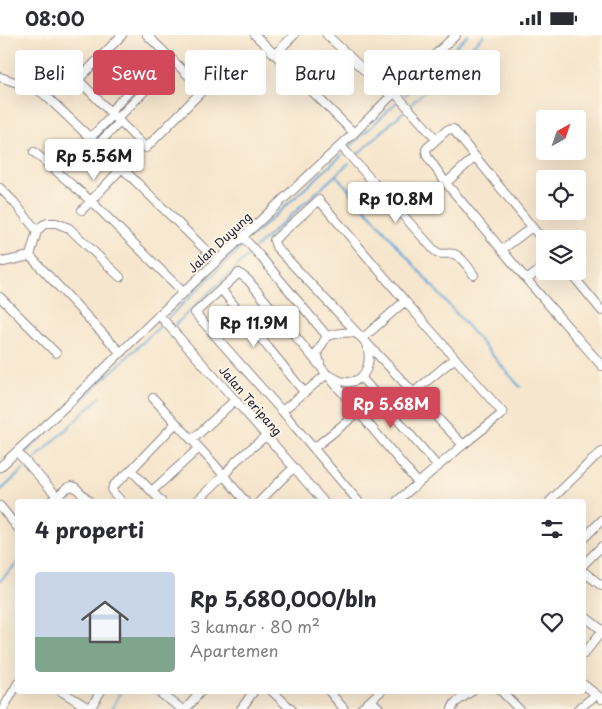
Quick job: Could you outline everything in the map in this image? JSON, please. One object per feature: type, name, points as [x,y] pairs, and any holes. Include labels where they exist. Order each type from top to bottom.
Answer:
[{"type":"street","points":[[83,74],[122,35]]},
{"type":"street","points":[[147,35],[163,50]]},
{"type":"street","points":[[255,35],[354,133]]},
{"type":"street","points":[[275,54],[294,35]]},
{"type":"street","points":[[327,35],[364,69]]},
{"type":"street","name":"Jalan Duyung","points":[[440,50],[456,35]]},
{"type":"street","points":[[83,84],[146,147],[203,89],[175,62]]},
{"type":"street","points":[[0,77],[38,90],[45,95],[216,261]]},
{"type":"street","points":[[98,145],[115,117],[133,95]]},
{"type":"street","points":[[90,138],[138,95]]},
{"type":"street","points":[[393,95],[436,139]]},
{"type":"street","name":"Jalan Duyung","points":[[0,467],[216,261],[249,244],[341,146],[393,95]]},
{"type":"street","points":[[536,232],[453,129],[448,129],[427,148],[427,156],[446,183],[527,280],[600,360]]},
{"type":"street","points":[[341,146],[434,251],[441,254],[452,254],[460,258],[474,275]]},
{"type":"street","points":[[34,152],[91,201],[184,293]]},
{"type":"street","points":[[446,183],[475,157]]},
{"type":"street","points":[[82,210],[122,168]]},
{"type":"street","points":[[0,188],[37,231]]},
{"type":"street","points":[[399,499],[503,413],[318,200],[274,240],[276,247],[463,445]]},
{"type":"street","points":[[30,256],[37,231],[43,225],[56,223],[69,228],[120,277]]},
{"type":"street","points":[[503,249],[532,227]]},
{"type":"street","points":[[249,244],[327,336]]},
{"type":"street","points":[[1,263],[30,256]]},
{"type":"street","points":[[30,256],[121,353]]},
{"type":"street","points":[[527,280],[536,272]]},
{"type":"street","points":[[356,499],[282,411],[195,313],[239,273],[248,280],[418,483]]},
{"type":"street","points":[[576,280],[602,311]]},
{"type":"street","points":[[221,289],[304,392]]},
{"type":"street","points":[[0,297],[56,353]]},
{"type":"street","points":[[362,338],[405,301]]},
{"type":"street","name":"Jalan Teripang","points":[[159,315],[321,499]]},
{"type":"street","points":[[354,333],[362,338],[367,347],[369,364],[364,376],[355,381],[342,381],[326,374],[319,361],[318,353],[327,336],[354,333]]},
{"type":"street","points":[[414,393],[455,358]]},
{"type":"street","points":[[282,411],[326,374]]},
{"type":"street","points":[[361,377],[438,467]]},
{"type":"street","points":[[153,397],[243,499]]},
{"type":"street","points":[[192,439],[235,400]]},
{"type":"street","points":[[314,448],[359,412]]},
{"type":"street","points":[[119,499],[113,492],[112,487],[176,423]]},
{"type":"street","points":[[199,499],[237,460],[266,436]]},
{"type":"street","points":[[152,491],[199,448]]},
{"type":"street","points":[[17,452],[54,499],[72,485],[87,499]]},
{"type":"street","points":[[552,499],[602,452]]},
{"type":"street","points":[[595,457],[602,463]]},
{"type":"street","points":[[262,499],[293,468]]},
{"type":"street","points":[[131,470],[159,499]]},
{"type":"street","points":[[0,506],[15,524]]},
{"type":"street","points":[[586,536],[602,520]]},
{"type":"street","points":[[586,562],[602,546]]},
{"type":"street","points":[[586,574],[602,586]]},
{"type":"street","points":[[586,618],[602,631],[586,651]]},
{"type":"street","points":[[578,709],[599,697],[586,687]]},
{"type":"street","points":[[7,708],[15,690]]},
{"type":"street","points":[[66,694],[90,709],[99,694]]},
{"type":"street","points":[[162,694],[184,709],[198,694]]},
{"type":"street","points":[[241,709],[252,694]]},
{"type":"street","points":[[275,694],[288,708]]},
{"type":"street","points":[[332,694],[344,709]]},
{"type":"street","points":[[361,709],[378,694]]},
{"type":"street","points":[[452,709],[455,703],[468,694]]},
{"type":"street","points":[[504,694],[519,709]]},
{"type":"street","points":[[371,700],[380,709]]},
{"type":"waterway","points":[[452,50],[468,35]]},
{"type":"waterway","points":[[412,103],[484,35]]},
{"type":"waterway","points":[[350,147],[396,103]]},
{"type":"waterway","points":[[357,155],[404,111]]},
{"type":"waterway","points":[[249,239],[342,155]]},
{"type":"waterway","points":[[256,247],[349,163]]},
{"type":"waterway","points":[[336,175],[520,387]]},
{"type":"waterway","points":[[168,318],[246,243]]},
{"type":"waterway","points":[[175,325],[253,251]]},
{"type":"waterway","points":[[25,453],[160,326]]},
{"type":"waterway","points":[[33,461],[100,397]]},
{"type":"waterway","points":[[0,475],[17,460]]},
{"type":"waterway","points":[[0,491],[24,469]]},
{"type":"waterway","points":[[0,581],[15,565]]},
{"type":"waterway","points":[[112,709],[120,694]]}]
